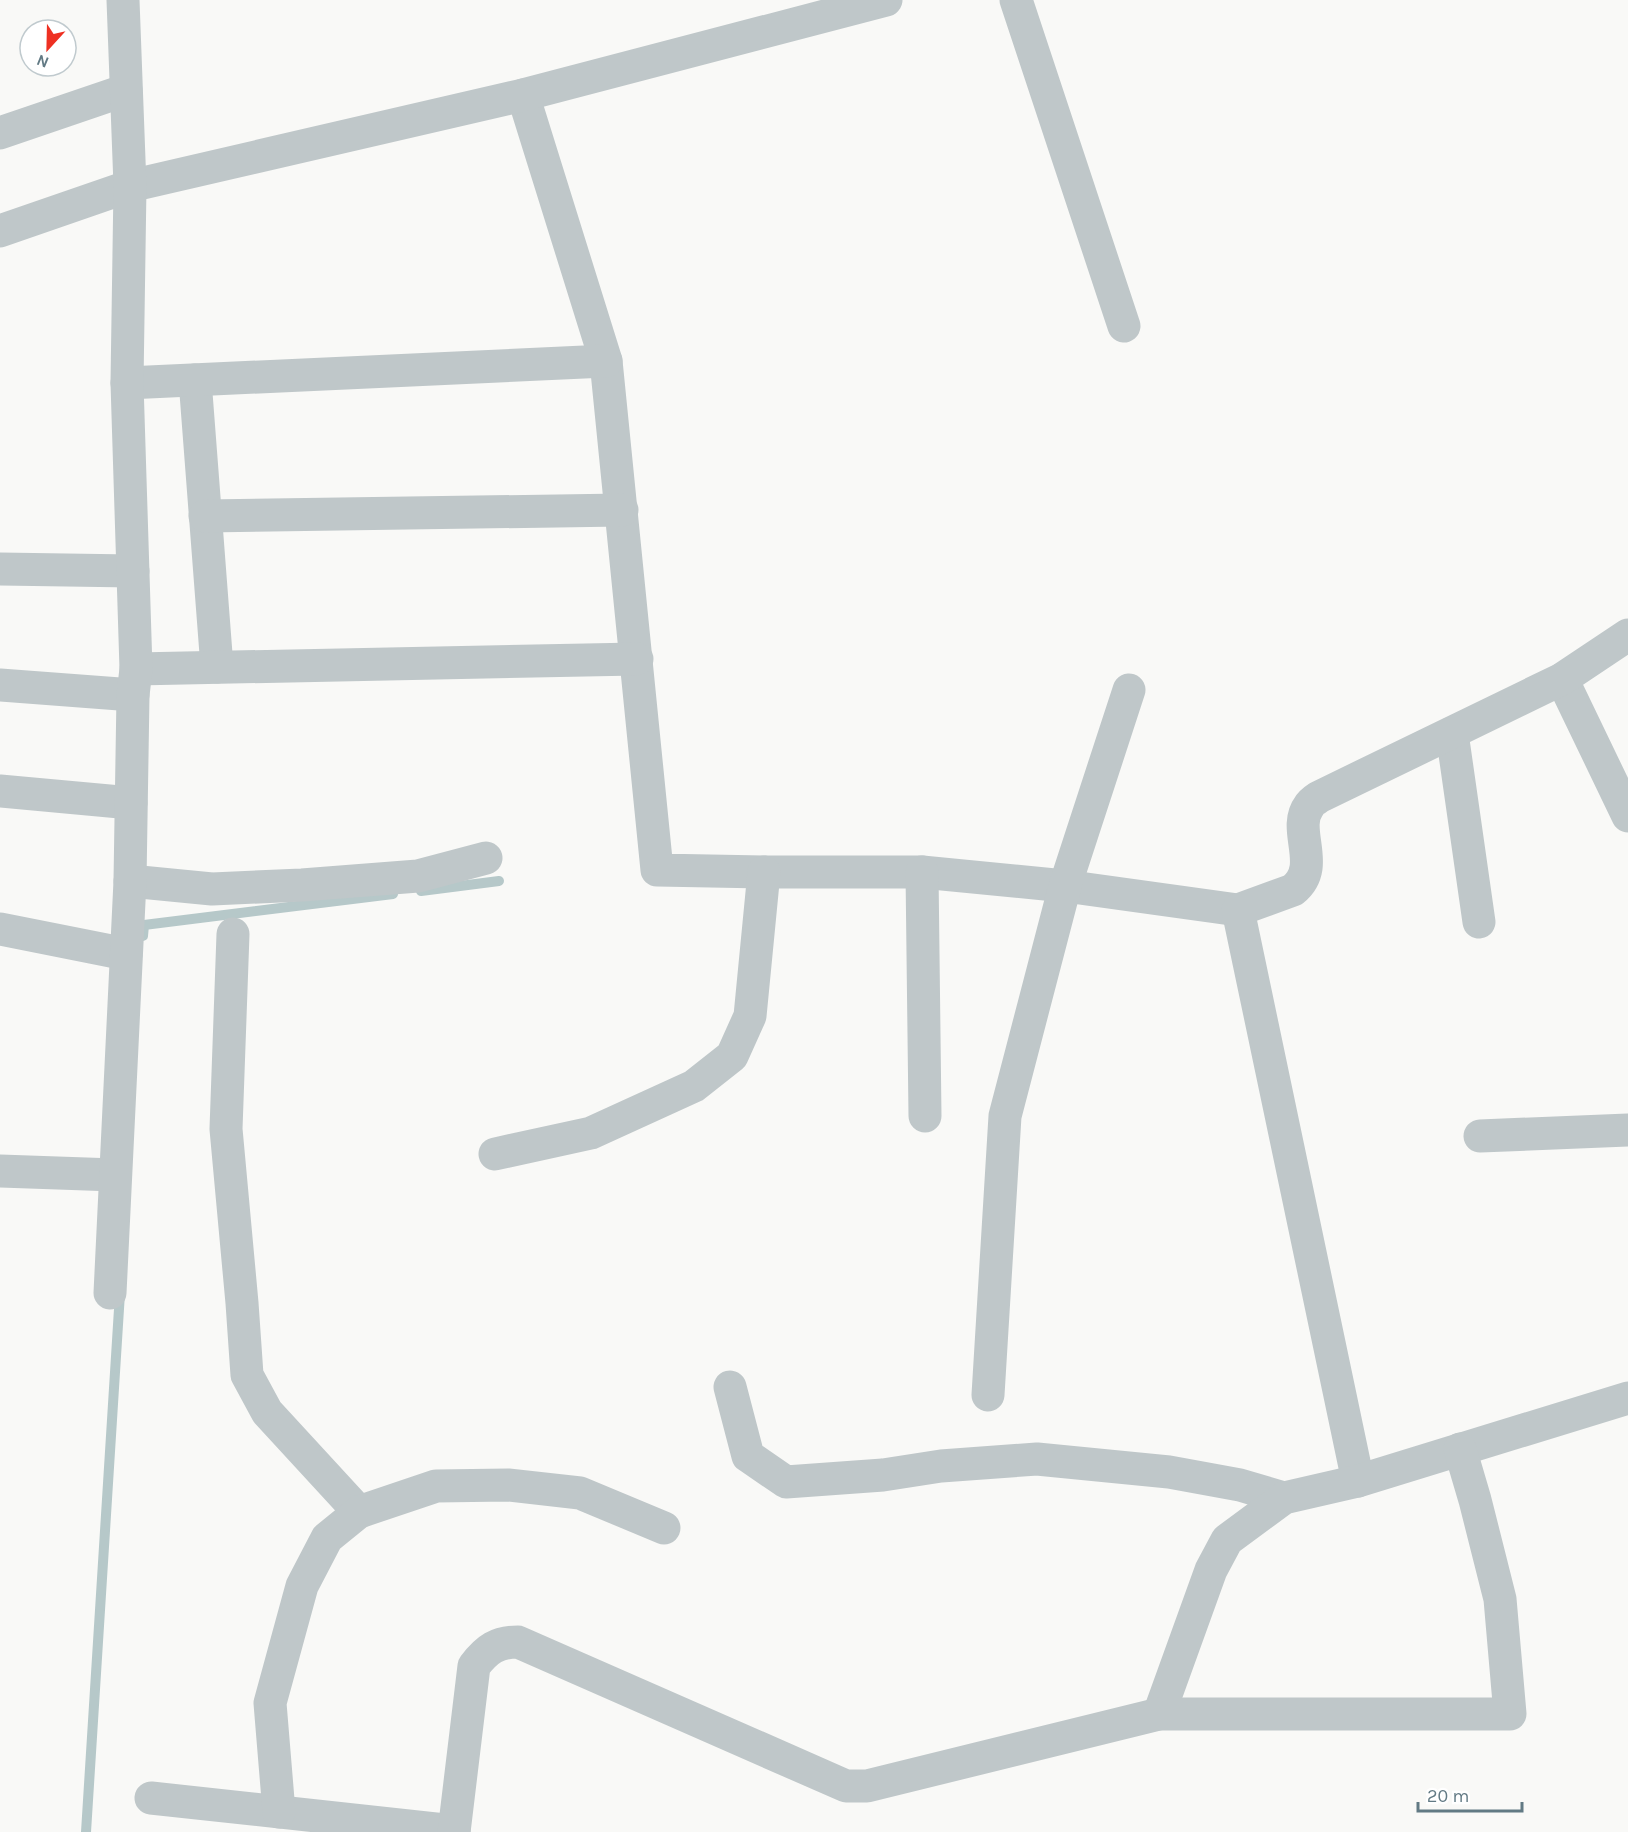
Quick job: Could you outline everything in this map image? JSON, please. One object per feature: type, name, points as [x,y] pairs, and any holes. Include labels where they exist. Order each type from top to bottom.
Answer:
[{"type":"street","points":[[110,1293],[130,881],[134,682],[127,383],[130,186],[123,0]]},
{"type":"street","points":[[0,231],[130,186],[523,95],[886,0]]},
{"type":"street","points":[[1016,0],[1124,326]]},
{"type":"street","points":[[0,133],[126,90]]},
{"type":"street","points":[[523,95],[606,361],[657,870],[922,872],[1065,886],[1238,910],[1293,890],[1299,885],[1304,877],[1306,865],[1304,819],[1308,806],[1319,796],[1562,679],[1628,635]]},
{"type":"street","points":[[127,383],[606,361]]},
{"type":"street","points":[[195,380],[217,667]]},
{"type":"street","points":[[205,516],[622,510]]},
{"type":"street","points":[[0,569],[133,571]]},
{"type":"street","points":[[0,685],[134,682],[217,667],[637,659]]},
{"type":"street","points":[[1562,679],[1628,816]]},
{"type":"street","points":[[988,1395],[1005,1116],[1065,886],[1129,690]]},
{"type":"street","points":[[1452,733],[1479,922]]},
{"type":"street","points":[[0,791],[131,803]]},
{"type":"street","points":[[130,881],[212,889],[302,885],[418,876],[486,858]]},
{"type":"street","points":[[495,1154],[591,1133],[694,1086],[732,1056],[750,1016],[764,872]]},
{"type":"street","points":[[922,872],[926,1116]]},
{"type":"street","points":[[1238,910],[1358,1480]]},
{"type":"street","points":[[0,929],[126,954]]},
{"type":"street","points":[[233,934],[226,1129],[247,1375],[267,1412],[359,1512]]},
{"type":"street","points":[[1479,1136],[1628,1130]]},
{"type":"street","points":[[0,1171],[115,1174]]},
{"type":"street","points":[[730,1387],[748,1456],[786,1482],[1036,1459],[1169,1472],[1240,1485],[1284,1498]]},
{"type":"street","points":[[1159,1714],[1210,1570],[1227,1540],[1284,1498],[1358,1480],[1628,1398]]},
{"type":"street","points":[[151,1798],[454,1832],[474,1666],[484,1653],[504,1642],[518,1642],[846,1786],[867,1786],[1159,1714],[1510,1714],[1500,1599],[1460,1449]]},
{"type":"street","points":[[279,1812],[270,1702],[302,1586],[327,1538],[359,1512],[436,1486],[508,1485],[580,1493],[663,1528]]},
{"type":"waterway","points":[[421,891],[499,881]]},
{"type":"waterway","points":[[143,936],[144,925],[393,894]]},
{"type":"waterway","points":[[86,1832],[120,1293]]}]
